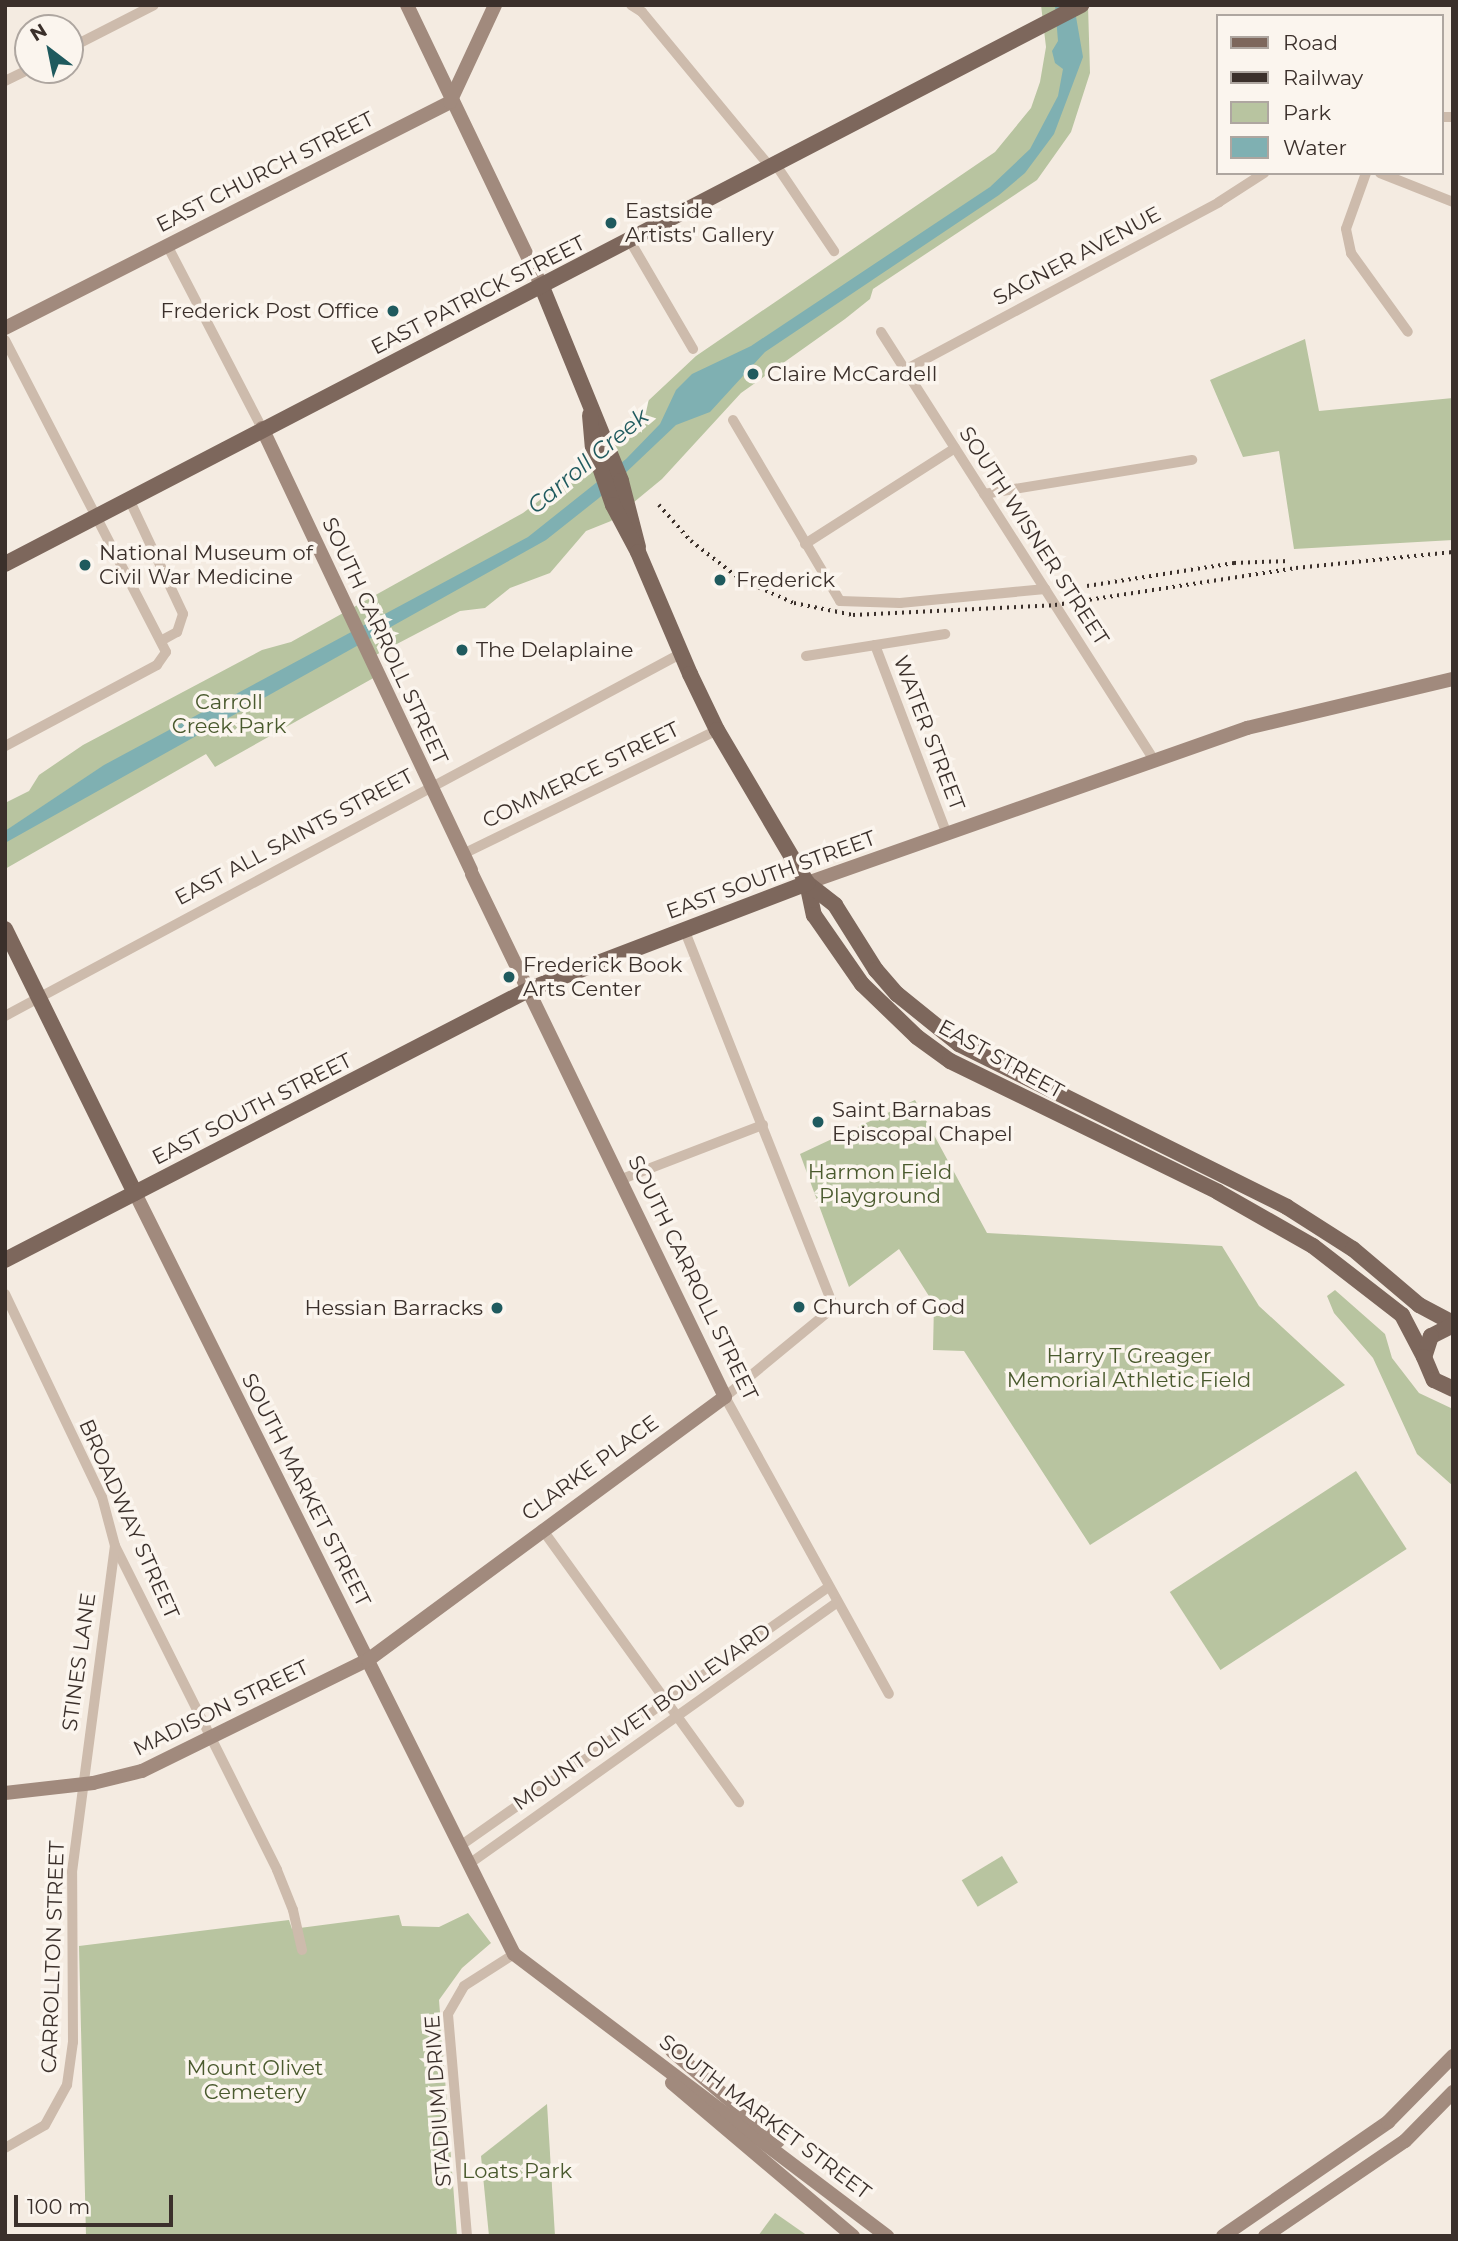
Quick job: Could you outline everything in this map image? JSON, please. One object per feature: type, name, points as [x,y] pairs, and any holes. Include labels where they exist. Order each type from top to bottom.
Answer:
[{"type":"main road","points":[[407,5],[450,102],[542,287],[590,415],[593,447],[608,470],[680,654],[717,730],[807,883]]},
{"type":"main road","points":[[450,102],[495,5]]},
{"type":"main road","name":"EAST PATRICK STREET","points":[[5,564],[262,428],[542,287],[1078,7]]},
{"type":"main road","name":"EAST CHURCH STREET","points":[[5,328],[450,102]]},
{"type":"main road","name":"SOUTH CARROLL STREET","points":[[262,428],[463,854],[725,1397]]},
{"type":"main road","name":"EAST SOUTH STREET","points":[[5,1260],[530,989],[807,883],[1275,719],[1453,679]]},
{"type":"main road","name":"EAST STREET","points":[[807,883],[835,905],[876,970],[897,994],[959,1044],[1287,1207],[1353,1249],[1419,1305],[1453,1324]]},
{"type":"main road","name":"EAST STREET","points":[[807,883],[814,915],[839,954],[886,1010],[917,1037],[990,1082],[1219,1192],[1313,1246],[1402,1315],[1434,1380],[1453,1389]]},
{"type":"main road","name":"SOUTH MARKET STREET","points":[[5,929],[514,1954],[616,2033],[805,2170],[887,2236]]},
{"type":"main road","points":[[1424,1357],[1431,1336],[1453,1324]]},
{"type":"main road","name":"CLARKE PLACE","points":[[368,1660],[542,1529],[725,1397]]},
{"type":"main road","name":"MADISON STREET","points":[[5,1793],[82,1784],[142,1771],[368,1660]]},
{"type":"main road","name":"SOUTH MARKET STREET","points":[[616,2033],[721,2127],[853,2236]]},
{"type":"main road","points":[[672,2051],[770,2133],[805,2170]]},
{"type":"main road","points":[[1223,2236],[1291,2193],[1388,2122],[1453,2056]]},
{"type":"main road","points":[[1264,2236],[1405,2141],[1453,2092]]},
{"type":"main road","points":[[1264,2236],[1266,2221],[1291,2193]]},
{"type":"street","points":[[84,41],[154,5]]},
{"type":"street","points":[[631,5],[642,12],[773,166],[834,251]]},
{"type":"street","name":"SAGNER AVENUE","points":[[905,370],[1219,202],[1262,175]]},
{"type":"street","points":[[1365,175],[1346,229],[1351,253],[1408,331]]},
{"type":"street","points":[[1385,175],[1453,202]]},
{"type":"street","points":[[630,241],[693,349]]},
{"type":"street","points":[[167,245],[262,428]]},
{"type":"street","name":"SOUTH WISNER STREET","points":[[880,332],[1154,760]]},
{"type":"street","points":[[5,340],[93,518],[166,652],[157,665],[5,746]]},
{"type":"street","points":[[733,419],[840,601],[900,603],[1045,589]]},
{"type":"street","points":[[805,544],[955,448]]},
{"type":"street","points":[[984,494],[1192,460]]},
{"type":"street","points":[[129,499],[183,614],[177,632],[161,641]]},
{"type":"street","points":[[806,656],[945,634]]},
{"type":"street","name":"WATER STREET","points":[[875,645],[947,835]]},
{"type":"street","name":"EAST ALL SAINTS STREET","points":[[5,1016],[680,654]]},
{"type":"street","name":"COMMERCE STREET","points":[[463,854],[717,730]]},
{"type":"street","points":[[622,1179],[764,1125],[684,929]]},
{"type":"street","name":"CLARKE PLACE","points":[[725,1397],[834,1307],[764,1125]]},
{"type":"street","name":"BROADWAY STREET","points":[[5,1294],[102,1497],[115,1546],[277,1870],[293,1910],[302,1951]]},
{"type":"street","name":"SOUTH CARROLL STREET","points":[[725,1397],[889,1693]]},
{"type":"street","points":[[542,1529],[739,1802]]},
{"type":"street","name":"STINES LANE","points":[[82,1784],[115,1546]]},
{"type":"street","name":"MOUNT OLIVET BOULEVARD","points":[[460,1846],[828,1587]]},
{"type":"street","name":"MOUNT OLIVET BOULEVARD","points":[[469,1864],[837,1602]]},
{"type":"street","name":"CARROLLTON STREET","points":[[5,2147],[45,2125],[67,2085],[73,2042],[69,1908],[82,1784]]},
{"type":"street","name":"STADIUM DRIVE","points":[[467,2236],[449,2014],[464,1986],[514,1954]]},
{"type":"green space","name":"Carroll Creek Park","points":[[1041,5],[1088,5],[1090,73],[1071,132],[1037,180],[873,289],[870,299],[845,319],[741,393],[662,479],[611,521],[586,531],[550,573],[510,588],[485,608],[460,611],[370,658],[377,676],[215,767],[206,754],[5,869],[5,803],[29,791],[39,775],[83,745],[262,650],[291,642],[523,513],[587,464],[617,430],[696,356],[995,152],[1031,108],[1040,82],[1046,47]]},
{"type":"green space","points":[[1305,339],[1319,411],[1453,398],[1453,540],[1294,549],[1279,451],[1243,457],[1210,380]]},
{"type":"green space","name":"Harry T Greager Memorial Athletic Field","points":[[915,1100],[987,1233],[1222,1246],[1259,1306],[1345,1385],[1090,1545],[964,1351],[933,1350],[934,1304],[899,1249],[849,1287],[800,1154]]},
{"type":"green space","points":[[1335,1290],[1385,1334],[1392,1358],[1419,1393],[1453,1409],[1453,1486],[1417,1454],[1373,1358],[1334,1313],[1327,1296]]},
{"type":"green space","points":[[1356,1471],[1407,1549],[1220,1670],[1170,1592]]},
{"type":"green space","points":[[1002,1856],[1018,1883],[978,1907],[962,1880]]},
{"type":"green space","name":"Mount Olivet Cemetery","points":[[468,1913],[491,1943],[462,1968],[439,2000],[457,2236],[86,2236],[79,1946],[289,1920],[292,1929],[399,1915],[402,1926],[439,1927]]},
{"type":"green space","name":"Loats Park","points":[[547,2104],[555,2236],[489,2236],[481,2156]]},
{"type":"green space","points":[[775,2213],[808,2236],[758,2236]]},
{"type":"water","points":[[1055,5],[1074,5],[1083,57],[1054,134],[1025,173],[999,195],[765,352],[710,412],[676,425],[599,498],[546,540],[5,843],[5,831],[104,765],[528,537],[626,459],[660,424],[676,390],[692,374],[751,346],[990,187],[1030,149],[1058,96],[1063,69],[1055,63],[1052,51],[1058,41]]},
{"type":"railway","points":[[659,505],[691,541],[740,579],[794,603],[853,615],[1055,605],[1296,568],[1453,552]]},
{"type":"railway","points":[[1087,586],[1234,563],[1289,561]]},
{"type":"place","name":"Eastside Artists' Gallery","points":[[611,223]]},
{"type":"place","name":"Frederick Post Office","points":[[393,311]]},
{"type":"place","name":"Claire McCardell","points":[[753,374]]},
{"type":"place","name":"National Museum of Civil War Medicine","points":[[85,565]]},
{"type":"place","name":"Frederick","points":[[720,580]]},
{"type":"place","name":"The Delaplaine","points":[[462,650]]},
{"type":"place","name":"Frederick Book Arts Center","points":[[509,977]]},
{"type":"place","name":"Saint Barnabas Episcopal Chapel","points":[[818,1122]]},
{"type":"place","name":"Church of God","points":[[799,1307]]},
{"type":"place","name":"Hessian Barracks","points":[[497,1308]]},
{"type":"water label","name":"Carroll Creek","points":[[588,461]]},
{"type":"park label","name":"Harmon Field Playground","points":[[880,1184]]}]
